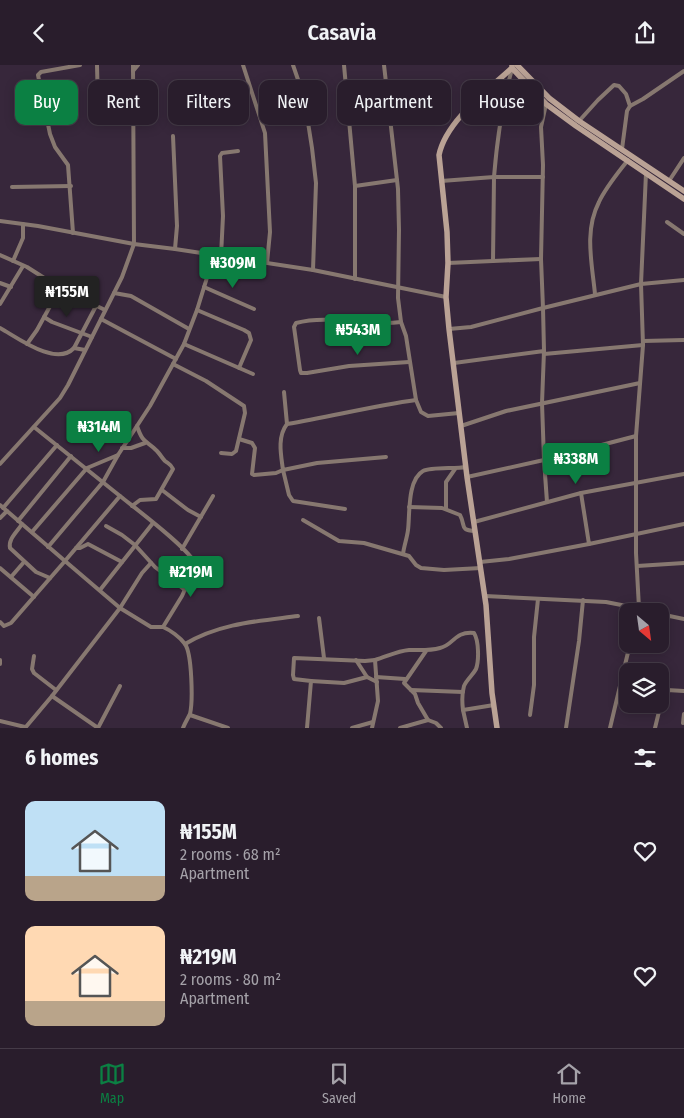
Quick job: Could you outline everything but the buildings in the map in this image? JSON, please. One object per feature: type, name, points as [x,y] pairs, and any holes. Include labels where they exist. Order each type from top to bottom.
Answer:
[{"type":"street","points":[[73,233],[68,165],[55,147],[50,134],[38,75],[41,72],[80,65]]},
{"type":"street","points":[[97,65],[97,80]]},
{"type":"street","points":[[0,464],[60,398],[114,293],[134,244],[133,65]]},
{"type":"street","points":[[133,71],[138,65]]},
{"type":"street","points":[[243,65],[265,133],[270,232],[267,263]]},
{"type":"street","points":[[293,65],[304,97],[316,183],[313,270]]},
{"type":"street","points":[[344,65],[355,186],[355,279]]},
{"type":"street","points":[[384,65],[397,180],[399,230],[397,287],[401,322],[406,336],[416,400],[421,412],[428,416],[459,413]]},
{"type":"street","points":[[514,66],[546,104],[622,149],[684,191]]},
{"type":"street","points":[[514,66],[577,123],[684,199]]},
{"type":"street","points":[[493,261],[494,177],[503,106],[514,66]]},
{"type":"street","points":[[497,728],[485,596],[467,477],[449,329],[446,297],[447,232],[438,155],[446,136],[466,111],[514,66]]},
{"type":"street","points":[[622,149],[627,111],[630,106],[684,71]]},
{"type":"street","points":[[577,123],[598,99],[615,85],[619,86],[626,95],[630,106]]},
{"type":"street","points":[[546,104],[541,127],[543,177],[541,259],[544,353],[542,403],[547,502]]},
{"type":"street","points":[[173,136],[177,226],[175,249]]},
{"type":"street","points":[[220,256],[222,216],[220,156],[222,153],[238,151]]},
{"type":"street","points":[[669,181],[684,157]]},
{"type":"street","points":[[595,294],[590,245],[594,212],[603,195],[628,160]]},
{"type":"street","points":[[635,603],[637,566],[636,436],[643,343],[641,284],[643,206],[646,173]]},
{"type":"street","points":[[441,181],[494,177],[543,177]]},
{"type":"street","points":[[355,186],[397,180]]},
{"type":"street","points":[[12,187],[71,186]]},
{"type":"street","points":[[0,221],[134,244],[313,270],[446,297]]},
{"type":"street","points":[[667,222],[684,234]]},
{"type":"street","points":[[13,261],[23,238],[23,224]]},
{"type":"street","points":[[0,255],[24,265],[60,288],[105,310]]},
{"type":"street","points":[[48,547],[103,482],[176,359],[197,310],[214,255]]},
{"type":"street","points":[[448,263],[541,259]]},
{"type":"street","points":[[0,304],[24,265]]},
{"type":"street","points":[[449,329],[471,327],[595,294],[641,284],[684,280]]},
{"type":"street","points":[[0,283],[11,287]]},
{"type":"street","points":[[204,287],[254,309]]},
{"type":"street","points":[[27,344],[60,288]]},
{"type":"street","points":[[114,293],[131,296],[189,329]]},
{"type":"street","points":[[0,336],[2,329],[27,344],[52,354],[66,354],[74,348],[96,306]]},
{"type":"street","points":[[197,310],[249,333],[250,340],[239,368]]},
{"type":"street","points":[[44,317],[52,322],[92,337]]},
{"type":"street","points":[[101,319],[176,359]]},
{"type":"street","points":[[401,322],[379,324],[315,320],[296,323],[294,327],[300,369],[302,373],[326,371],[349,366],[410,362]]},
{"type":"street","points":[[454,363],[684,340]]},
{"type":"street","points":[[184,344],[253,374]]},
{"type":"street","points":[[74,348],[85,350]]},
{"type":"street","points":[[173,364],[206,381],[244,406],[239,439],[234,453],[220,453]]},
{"type":"street","points":[[461,426],[506,411],[640,383]]},
{"type":"street","points":[[284,392],[287,424],[282,433],[280,444],[283,470],[289,495],[293,501],[345,509]]},
{"type":"street","points":[[287,424],[339,415],[364,408],[416,400]]},
{"type":"street","points":[[132,506],[140,501],[153,501],[156,499],[172,472],[172,466],[140,437],[137,426]]},
{"type":"street","points":[[34,427],[87,468],[194,560],[196,565],[185,590],[163,627]]},
{"type":"street","points":[[467,477],[544,460],[636,436]]},
{"type":"street","points":[[239,439],[252,443],[255,448],[252,474],[276,473],[317,463],[386,457]]},
{"type":"street","points":[[122,448],[131,448],[145,443]]},
{"type":"street","points":[[0,518],[3,508],[57,445]]},
{"type":"street","points":[[32,532],[87,468],[118,455]]},
{"type":"street","points":[[50,578],[36,572],[24,563],[10,548],[9,544],[20,523],[71,456]]},
{"type":"street","points":[[403,554],[408,531],[413,483],[424,470],[466,467]]},
{"type":"street","points":[[446,509],[446,482],[455,469]]},
{"type":"street","points":[[474,522],[581,493],[684,474]]},
{"type":"street","points":[[162,490],[201,517]]},
{"type":"street","points":[[581,493],[589,544]]},
{"type":"street","points":[[0,622],[8,625],[120,496]]},
{"type":"street","points":[[182,549],[213,496]]},
{"type":"street","points":[[409,507],[446,509],[460,515],[463,528],[475,531]]},
{"type":"street","points":[[3,508],[120,608],[151,627],[163,627],[185,644],[188,650],[192,689],[190,715],[184,728]]},
{"type":"street","points":[[303,520],[339,541],[364,543],[412,557],[416,565],[444,570],[480,565],[637,535],[684,524]]},
{"type":"street","points":[[100,590],[153,523]]},
{"type":"street","points":[[106,526],[135,545],[151,563],[185,590]]},
{"type":"street","points":[[76,548],[88,544],[122,562]]},
{"type":"street","points":[[11,577],[24,563]]},
{"type":"street","points":[[0,721],[25,728],[120,608],[142,573],[151,563]]},
{"type":"street","points":[[637,566],[684,563]]},
{"type":"street","points":[[0,567],[34,597]]},
{"type":"street","points":[[485,596],[583,600],[619,606]]},
{"type":"street","points":[[530,715],[534,685],[534,637],[538,599]]},
{"type":"street","points":[[566,728],[583,600]]},
{"type":"street","points":[[669,615],[684,619]]},
{"type":"street","points":[[185,644],[212,630],[228,626],[298,616]]},
{"type":"street","points":[[319,618],[324,658]]},
{"type":"street","points":[[367,677],[344,683],[294,679],[293,659],[295,657],[375,659],[401,651],[426,651],[442,648],[462,633],[475,635],[476,669],[465,685],[463,692],[463,710],[467,728]]},
{"type":"street","points":[[426,651],[405,679],[404,685],[411,690],[428,719],[441,728]]},
{"type":"street","points":[[610,728],[628,653]]},
{"type":"street","points":[[34,656],[32,669],[34,673],[56,690]]},
{"type":"street","points":[[372,728],[378,701],[375,659]]},
{"type":"street","points":[[356,660],[367,677],[377,682]]},
{"type":"street","points":[[376,677],[405,679]]},
{"type":"street","points":[[307,728],[311,681]]},
{"type":"street","points":[[52,696],[98,728],[120,687]]},
{"type":"street","points":[[411,690],[463,692]]},
{"type":"street","points":[[655,728],[664,691],[684,691]]},
{"type":"street","points":[[463,710],[494,705]]},
{"type":"street","points":[[683,723],[684,714]]},
{"type":"street","points":[[190,715],[228,728]]},
{"type":"street","points":[[400,728],[428,719]]},
{"type":"street","points":[[352,728],[373,722]]},
{"type":"street","points":[[88,728],[92,724]]}]
